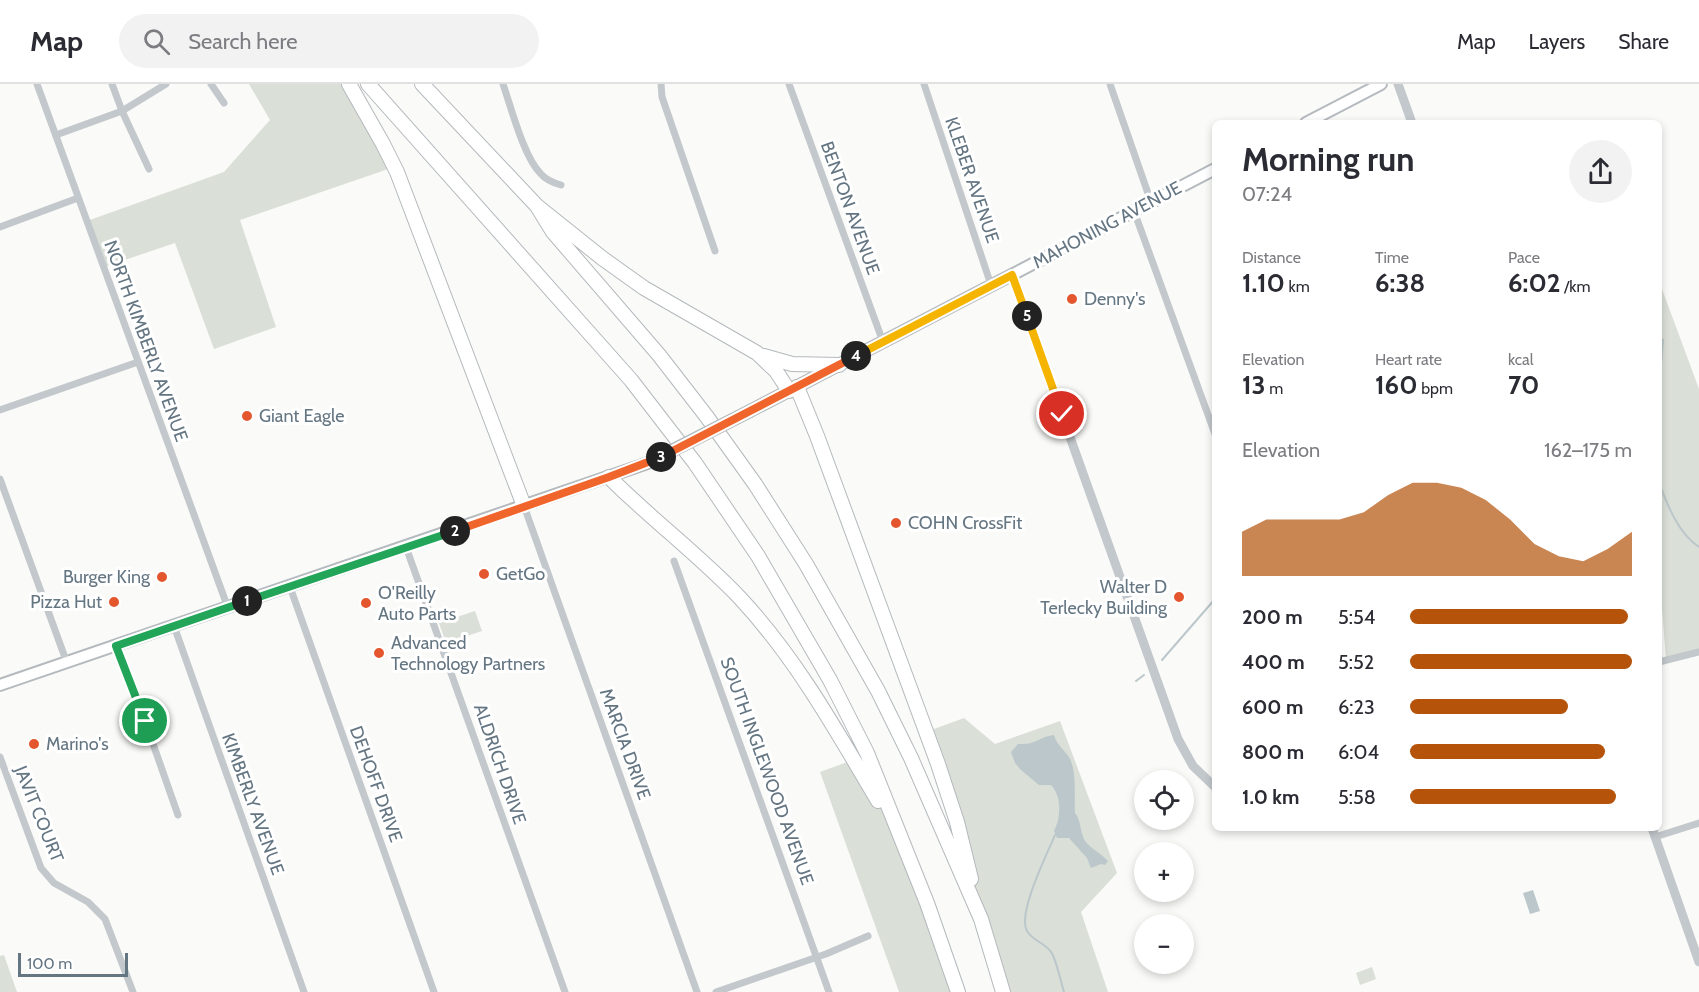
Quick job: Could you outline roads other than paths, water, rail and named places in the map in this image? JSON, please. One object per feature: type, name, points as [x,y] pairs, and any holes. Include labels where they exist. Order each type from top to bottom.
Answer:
[{"type":"highway","points":[[349,84],[383,144],[400,181],[524,506]]},
{"type":"highway","points":[[368,84],[604,347],[700,471],[758,556],[830,680],[867,753],[927,903],[958,992]]},
{"type":"highway","points":[[422,84],[537,206],[644,288],[757,353],[792,364],[839,365]]},
{"type":"highway","points":[[537,206],[557,237],[659,355],[707,417],[755,484],[801,555],[878,690],[911,758],[981,919]]},
{"type":"highway","points":[[757,353],[793,389],[817,436],[938,764],[957,822],[981,919],[1004,992]]},
{"type":"highway","points":[[609,477],[639,507],[719,577],[759,619],[819,702],[898,835]]},
{"type":"main road","points":[[1312,120],[1381,84]]},
{"type":"main road","name":"MAHONING AVENUE","points":[[0,686],[648,463],[1212,171]]},
{"type":"street","name":"NORTH KIMBERLY AVENUE","points":[[37,84],[228,608]]},
{"type":"street","points":[[112,84],[149,169]]},
{"type":"street","points":[[56,135],[122,111],[166,84]]},
{"type":"street","points":[[211,84],[224,103]]},
{"type":"street","points":[[503,84],[532,162],[540,174],[561,185]]},
{"type":"street","points":[[661,84],[662,97],[715,251]]},
{"type":"street","name":"BENTON AVENUE","points":[[789,84],[883,342]]},
{"type":"street","name":"KLEBER AVENUE","points":[[924,84],[991,285]]},
{"type":"street","points":[[1110,84],[1151,202]]},
{"type":"street","points":[[1398,84],[1411,120]]},
{"type":"street","points":[[0,227],[78,198]]},
{"type":"street","points":[[1134,211],[1212,426]]},
{"type":"street","points":[[1012,275],[1178,739],[1192,766],[1212,784]]},
{"type":"street","points":[[0,410],[138,362]]},
{"type":"street","points":[[0,479],[67,663]]},
{"type":"street","name":"MARCIA DRIVE","points":[[524,506],[697,992]]},
{"type":"street","name":"ALDRICH DRIVE","points":[[406,547],[565,992]]},
{"type":"street","name":"SOUTH INGLEWOOD AVENUE","points":[[674,561],[830,992]]},
{"type":"street","name":"DEHOFF DRIVE","points":[[290,587],[434,992]]},
{"type":"street","name":"KIMBERLY AVENUE","points":[[174,626],[304,992]]},
{"type":"street","points":[[116,646],[178,815]]},
{"type":"street","points":[[1662,661],[1699,652]]},
{"type":"street","name":"JAVIT COURT","points":[[0,757],[41,868],[54,883],[88,902],[105,919],[133,992]]},
{"type":"street","points":[[1699,823],[1654,833],[1699,963]]},
{"type":"street","points":[[717,992],[868,936]]},
{"type":"waterway","points":[[1662,340],[1662,352]]},
{"type":"waterway","points":[[1662,490],[1679,527],[1699,547]]},
{"type":"waterway","points":[[1162,660],[1212,602]]},
{"type":"waterway","points":[[1136,681],[1144,675]]},
{"type":"waterway","points":[[1055,835],[1029,898],[1025,923],[1027,931],[1046,946],[1053,955],[1064,992]]},
{"type":"place","name":"Denny's","points":[[1072,299]]},
{"type":"place","name":"Giant Eagle","points":[[247,416]]},
{"type":"place","name":"COHN CrossFit","points":[[896,523]]},
{"type":"place","name":"GetGo","points":[[484,574]]},
{"type":"place","name":"Burger King","points":[[162,577]]},
{"type":"place","name":"Walter D Terlecky Building","points":[[1179,597]]},
{"type":"place","name":"Pizza Hut","points":[[114,602]]},
{"type":"place","name":"O'Reilly Auto Parts","points":[[366,603]]},
{"type":"place","name":"Advanced Technology Partners","points":[[379,653]]},
{"type":"place","name":"Marino's","points":[[34,744]]}]
